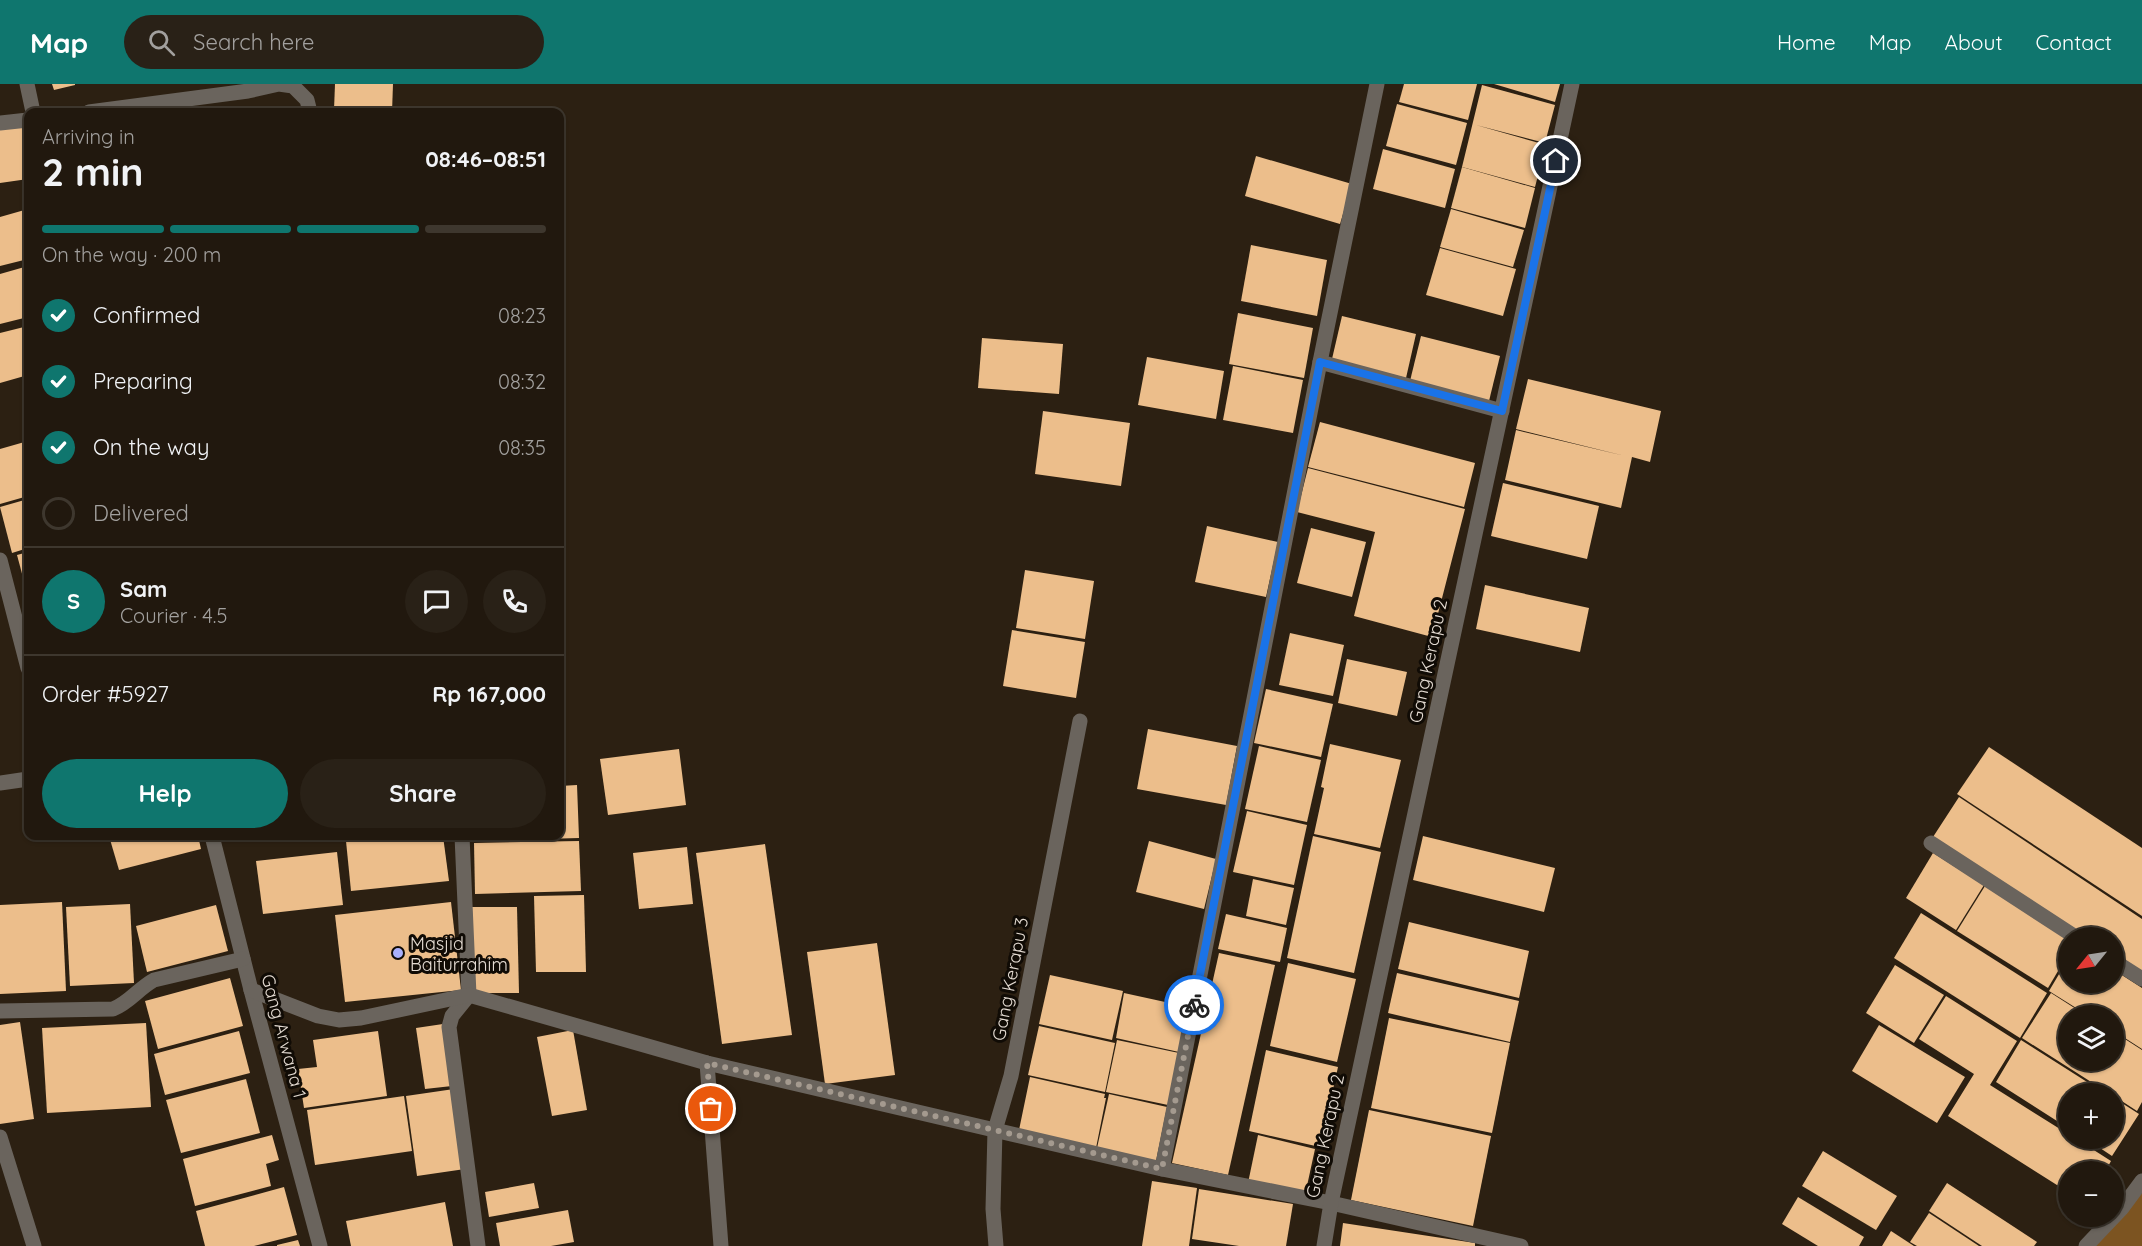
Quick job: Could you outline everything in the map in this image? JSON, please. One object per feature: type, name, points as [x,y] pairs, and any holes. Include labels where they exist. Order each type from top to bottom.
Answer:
[{"type":"street","points":[[27,84],[32,108]]},
{"type":"street","points":[[119,108],[248,91],[279,84],[292,86],[307,100],[309,108]]},
{"type":"street","points":[[1162,1169],[1320,362],[1377,84]]},
{"type":"street","name":"Gang Kerapu 2","points":[[1324,1246],[1331,1203],[1572,84]]},
{"type":"street","points":[[0,123],[24,120]]},
{"type":"street","points":[[1320,362],[1502,411]]},
{"type":"street","points":[[0,560],[3,579],[24,654]]},
{"type":"street","name":"Gang Kerapu 3","points":[[996,1246],[993,1209],[995,1130],[1011,1076],[1080,721]]},
{"type":"street","points":[[0,783],[24,780]]},
{"type":"street","name":"Gang Arwana 1","points":[[213,840],[250,990],[320,1246]]},
{"type":"street","points":[[462,840],[469,995],[452,1016],[449,1027],[478,1246]]},
{"type":"street","points":[[1931,843],[2060,927]]},
{"type":"street","points":[[0,1011],[113,1009],[127,1001],[145,984],[154,980],[243,959]]},
{"type":"street","points":[[2124,967],[2142,979]]},
{"type":"street","points":[[250,990],[318,1017],[339,1020],[361,1018],[469,995],[707,1063],[1162,1169],[1331,1203],[1521,1246]]},
{"type":"street","points":[[707,1063],[721,1246]]},
{"type":"street","points":[[0,1137],[34,1246]]},
{"type":"street","points":[[2086,1246],[2122,1208],[2142,1181]]},
{"type":"building","points":[[52,84],[75,84],[75,85],[54,90]]},
{"type":"building","points":[[335,84],[393,84],[392,108],[334,108]]},
{"type":"building","points":[[1404,84],[1477,84],[1468,120],[1399,102]]},
{"type":"building","points":[[1494,84],[1560,84],[1555,102]]},
{"type":"building","points":[[1482,85],[1555,105],[1545,143],[1476,125],[1546,145],[1535,187],[1462,167]]},
{"type":"building","points":[[1397,104],[1467,123],[1456,165],[1386,146]]},
{"type":"building","points":[[24,122],[24,180],[0,183],[0,126]]},
{"type":"building","points":[[1383,149],[1455,169],[1445,208],[1373,189]]},
{"type":"building","points":[[1256,156],[1352,184],[1340,224],[1245,196]]},
{"type":"building","points":[[1462,167],[1535,188],[1525,228],[1451,208]]},
{"type":"building","points":[[1451,209],[1524,230],[1513,267],[1440,247]]},
{"type":"building","points":[[24,210],[24,260],[0,266],[0,217]]},
{"type":"building","points":[[1251,245],[1327,260],[1317,316],[1241,301]]},
{"type":"building","points":[[1440,248],[1516,269],[1503,316],[1426,295]]},
{"type":"building","points":[[24,267],[24,318],[0,324],[0,274]]},
{"type":"building","points":[[1238,313],[1313,328],[1304,378],[1229,364]]},
{"type":"building","points":[[1342,316],[1416,334],[1406,378],[1332,359]]},
{"type":"building","points":[[24,327],[24,376],[0,383],[0,333]]},
{"type":"building","points":[[1421,336],[1500,356],[1489,401],[1410,381]]},
{"type":"building","points":[[982,338],[1063,344],[1059,394],[978,388]]},
{"type":"building","points":[[1147,357],[1224,371],[1216,419],[1138,405]]},
{"type":"building","points":[[1233,366],[1303,380],[1293,433],[1223,420]]},
{"type":"building","points":[[1528,379],[1661,411],[1650,462],[1632,457],[1621,508],[1505,480],[1516,430],[1625,456],[1516,429]]},
{"type":"building","points":[[1043,411],[1130,423],[1121,486],[1035,474]]},
{"type":"building","points":[[1320,422],[1475,463],[1464,507],[1308,467]]},
{"type":"building","points":[[24,442],[24,497],[0,504],[0,449]]},
{"type":"building","points":[[1308,468],[1465,509],[1432,637],[1354,616],[1375,532],[1297,512]]},
{"type":"building","points":[[1503,483],[1599,506],[1587,559],[1491,536]]},
{"type":"building","points":[[24,500],[24,549],[12,553],[0,507]]},
{"type":"building","points":[[1207,526],[1278,542],[1266,597],[1195,582]]},
{"type":"building","points":[[1311,528],[1366,542],[1352,597],[1297,583]]},
{"type":"building","points":[[24,553],[24,581],[17,555]]},
{"type":"building","points":[[1025,570],[1094,581],[1085,639],[1016,628]]},
{"type":"building","points":[[1485,585],[1589,608],[1580,652],[1476,629]]},
{"type":"building","points":[[1012,630],[1085,642],[1076,698],[1003,686]]},
{"type":"building","points":[[1290,633],[1344,645],[1333,696],[1279,685]]},
{"type":"building","points":[[1347,659],[1407,672],[1397,716],[1338,703]]},
{"type":"building","points":[[1266,689],[1333,704],[1321,757],[1254,743]]},
{"type":"building","points":[[1148,729],[1237,746],[1226,805],[1137,789]]},
{"type":"building","points":[[1330,744],[1401,760],[1380,848],[1314,834]]},
{"type":"building","points":[[1259,746],[1321,760],[1307,822],[1245,809]]},
{"type":"building","points":[[1989,747],[2142,848],[2142,916],[1957,794]]},
{"type":"building","points":[[679,749],[686,805],[608,815],[600,759]]},
{"type":"building","points":[[577,785],[579,838],[564,838],[564,786]]},
{"type":"building","points":[[1959,797],[2142,919],[2142,975],[2124,963],[2124,927],[2069,927],[1933,837]]},
{"type":"building","points":[[1247,811],[1307,825],[1294,885],[1233,872]]},
{"type":"building","points":[[1313,836],[1381,852],[1354,973],[1287,958]]},
{"type":"building","points":[[1423,836],[1555,868],[1544,912],[1413,880]]},
{"type":"building","points":[[110,840],[199,840],[201,849],[119,870]]},
{"type":"building","points":[[444,840],[449,881],[351,891],[346,841]]},
{"type":"building","points":[[579,841],[581,891],[475,894],[474,843]]},
{"type":"building","points":[[1149,841],[1216,859],[1204,909],[1136,892]]},
{"type":"building","points":[[765,844],[792,1035],[722,1044],[696,853]]},
{"type":"building","points":[[687,847],[693,904],[639,909],[633,853]]},
{"type":"building","points":[[337,852],[343,905],[263,914],[256,861]]},
{"type":"building","points":[[1933,853],[1984,885],[1956,930],[1906,898]]},
{"type":"building","points":[[1253,879],[1294,888],[1286,925],[1246,916]]},
{"type":"building","points":[[1985,886],[2058,933],[2058,971],[2048,988],[1957,931]]},
{"type":"building","points":[[584,895],[586,972],[536,972],[534,896]]},
{"type":"building","points":[[62,902],[66,991],[0,994],[0,905]]},
{"type":"building","name":"Masjid Baiturrahim","points":[[451,902],[461,990],[345,1002],[335,915]]},
{"type":"building","points":[[130,904],[134,983],[70,986],[66,907]]},
{"type":"building","points":[[216,905],[228,951],[147,972],[136,926]]},
{"type":"building","points":[[472,907],[517,907],[519,993],[474,993]]},
{"type":"building","points":[[1921,913],[2047,993],[2020,1038],[1894,958]]},
{"type":"building","points":[[1226,914],[1287,928],[1280,962],[1218,949]]},
{"type":"building","points":[[1409,922],[1529,951],[1519,998],[1398,969]]},
{"type":"building","points":[[877,943],[895,1075],[825,1084],[807,952]]},
{"type":"building","points":[[1219,953],[1275,965],[1228,1175],[1172,1163]]},
{"type":"building","points":[[1288,963],[1356,979],[1337,1062],[1270,1046]]},
{"type":"building","points":[[1895,965],[1944,995],[1914,1043],[1866,1013]]},
{"type":"building","points":[[1397,973],[1519,1001],[1510,1042],[1388,1013]]},
{"type":"building","points":[[1050,975],[1123,991],[1112,1040],[1039,1024]]},
{"type":"building","points":[[2058,976],[2058,993],[2124,993],[2124,976],[2142,988],[2142,1049],[2124,1037],[2124,1005],[2071,1005],[2049,991]]},
{"type":"building","points":[[230,978],[243,1026],[158,1049],[145,1001]]},
{"type":"building","points":[[1124,993],[1188,1007],[1179,1052],[1116,1038]]},
{"type":"building","points":[[2051,993],[2070,1005],[2058,1005],[2058,1061],[2022,1038]]},
{"type":"building","points":[[1946,996],[2017,1041],[1990,1085],[2058,1128],[2058,1149],[2092,1149],[2111,1161],[2058,1161],[2058,1186],[1948,1116],[1974,1074],[1919,1039]]},
{"type":"building","points":[[1389,1018],[1510,1043],[1492,1133],[1371,1108]]},
{"type":"building","points":[[20,1022],[34,1119],[0,1124],[0,1025]]},
{"type":"building","points":[[146,1023],[151,1107],[47,1113],[42,1028]]},
{"type":"building","points":[[443,1024],[452,1086],[425,1089],[416,1028]]},
{"type":"building","points":[[1879,1025],[1965,1077],[1937,1123],[1852,1071]]},
{"type":"building","points":[[1039,1026],[1115,1043],[1105,1092],[1028,1075]]},
{"type":"building","points":[[573,1030],[587,1110],[552,1116],[537,1037]]},
{"type":"building","points":[[239,1031],[250,1073],[165,1095],[154,1054]]},
{"type":"building","points":[[378,1031],[387,1096],[304,1108],[298,1069],[317,1067],[313,1040]]},
{"type":"building","points":[[2124,1038],[2142,1050],[2142,1102],[2137,1111],[2124,1103],[2124,1083],[2093,1083],[2074,1071],[2124,1071]]},
{"type":"building","points":[[1117,1040],[1179,1053],[1168,1105],[1106,1092]]},
{"type":"building","points":[[2021,1040],[2058,1064],[2058,1071],[2070,1071],[2089,1083],[2058,1083],[2058,1122],[1996,1082]]},
{"type":"building","points":[[1266,1050],[1338,1067],[1320,1147],[1249,1131]]},
{"type":"building","points":[[1030,1077],[1105,1094],[1096,1148],[1019,1130]]},
{"type":"building","points":[[246,1079],[260,1133],[181,1153],[166,1100]]},
{"type":"building","points":[[454,1089],[465,1169],[417,1176],[406,1096]]},
{"type":"building","points":[[1109,1094],[1167,1107],[1156,1161],[1097,1148]]},
{"type":"building","points":[[404,1096],[412,1151],[315,1165],[307,1110]]},
{"type":"building","points":[[2124,1104],[2139,1114],[2124,1137]]},
{"type":"building","points":[[1369,1110],[1491,1136],[1473,1226],[1351,1200]]},
{"type":"building","points":[[272,1135],[279,1160],[266,1164],[271,1186],[195,1206],[183,1159]]},
{"type":"building","points":[[1258,1135],[1315,1149],[1305,1195],[1248,1183]]},
{"type":"building","points":[[2102,1149],[2116,1149],[2112,1156]]},
{"type":"building","points":[[1823,1151],[1897,1196],[1876,1230],[1802,1186]]},
{"type":"building","points":[[1152,1181],[1197,1188],[1189,1246],[1142,1246]]},
{"type":"building","points":[[534,1183],[539,1208],[489,1217],[485,1192]]},
{"type":"building","points":[[1947,1183],[2037,1242],[2034,1246],[1982,1246],[1929,1211]]},
{"type":"building","points":[[284,1187],[297,1235],[254,1246],[205,1246],[196,1211]]},
{"type":"building","points":[[1199,1189],[1293,1204],[1286,1246],[1239,1246],[1192,1239]]},
{"type":"building","points":[[1798,1197],[1864,1237],[1859,1246],[1818,1246],[1782,1224]]},
{"type":"building","points":[[445,1202],[453,1246],[351,1246],[346,1221]]},
{"type":"building","points":[[568,1210],[574,1242],[551,1246],[500,1246],[496,1223]]},
{"type":"building","points":[[1929,1213],[1979,1246],[1917,1246],[1910,1242]]},
{"type":"building","points":[[1343,1223],[1475,1243],[1475,1246],[1340,1246]]},
{"type":"building","points":[[1891,1231],[1914,1246],[1882,1246]]},
{"type":"building","points":[[298,1240],[300,1246],[277,1246],[277,1245]]},
{"type":"waterway","points":[[2128,1246],[2142,1227]]},
{"type":"way so far","points":[[711,1109],[707,1063],[1162,1169],[1194,1005]]},
{"type":"place","name":"Masjid Baiturrahim","points":[[398,953]]},
{"type":"route","points":[[1194,1005],[1320,362],[1502,411],[1556,161]]}]
